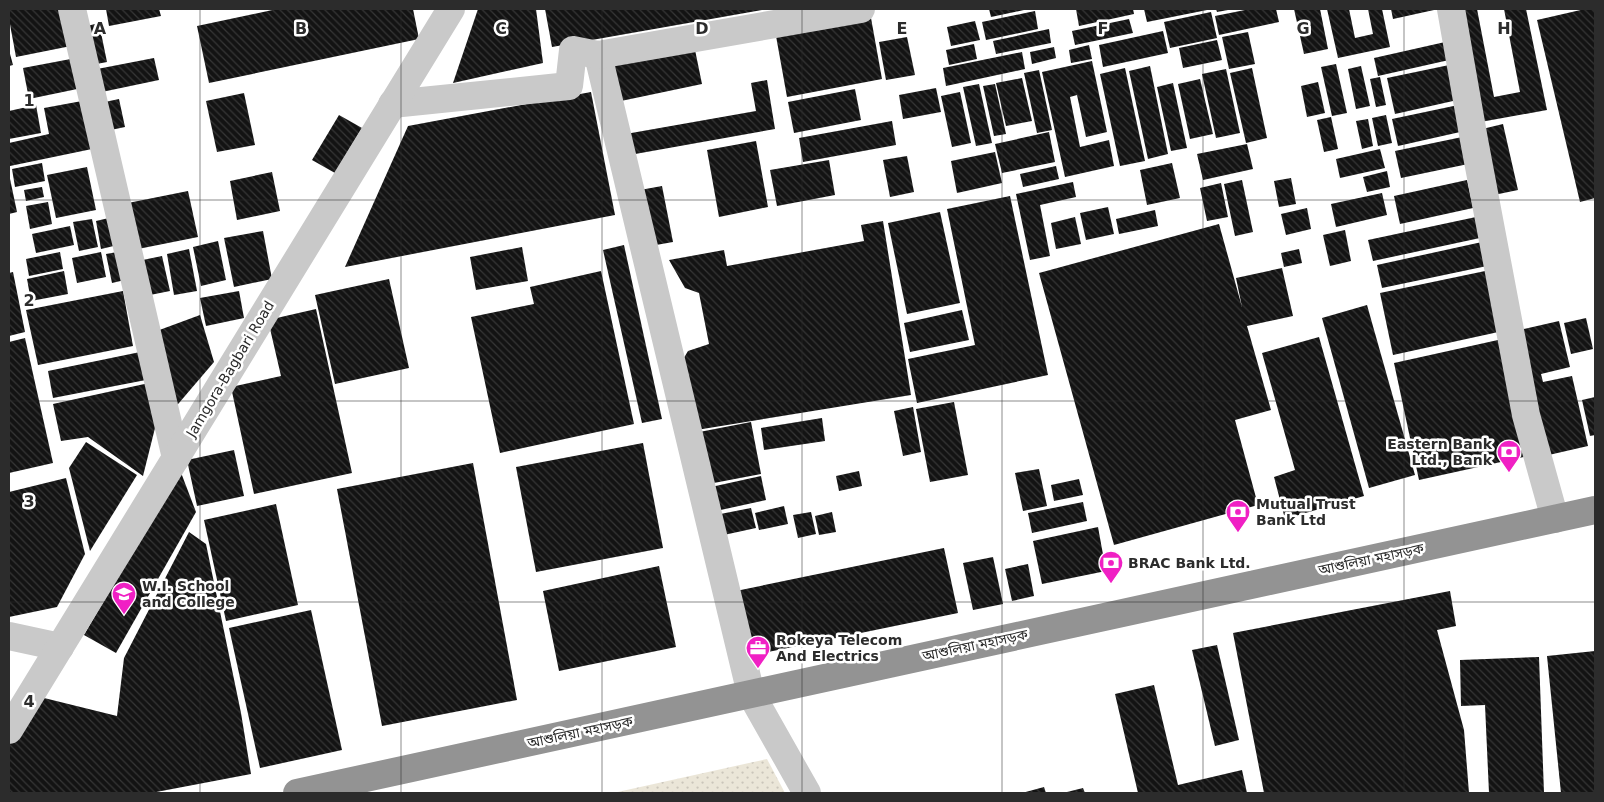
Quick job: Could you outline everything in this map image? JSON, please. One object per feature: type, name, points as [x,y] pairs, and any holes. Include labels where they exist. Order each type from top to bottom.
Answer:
[{"type":"highway","name":"আশুলিয়া মহাসড়ক","points":[[297,793],[1595,510]]},
{"type":"street","points":[[72,9],[176,458]]},
{"type":"street","name":"Jamgora-Bagbari Road","points":[[9,730],[451,9]]},
{"type":"street","points":[[392,104],[569,86],[573,50],[598,54],[861,9]]},
{"type":"street","points":[[1452,9],[1474,140],[1526,415],[1555,519]]},
{"type":"street","points":[[598,54],[751,694],[807,793]]},
{"type":"street","points":[[9,636],[60,646]]},
{"type":"shaded area","points":[[767,759],[785,793],[613,793]]},
{"type":"building","points":[[9,9],[63,9],[71,46],[16,57]]},
{"type":"building","points":[[106,9],[159,9],[161,16],[109,26]]},
{"type":"building","points":[[277,9],[413,9],[419,39],[209,83],[197,26]]},
{"type":"building","points":[[478,9],[536,9],[543,63],[453,83]]},
{"type":"building","points":[[545,9],[762,9],[762,10],[552,47]]},
{"type":"building","points":[[989,9],[1024,9],[1024,10],[991,17]]},
{"type":"building","points":[[1076,9],[1133,9],[1134,14],[1079,26]]},
{"type":"building","points":[[1144,9],[1207,9],[1207,10],[1147,22]]},
{"type":"building","points":[[1216,9],[1228,9],[1228,10],[1217,12]]},
{"type":"building","points":[[1250,9],[1276,9],[1279,22],[1219,35],[1215,16]]},
{"type":"building","points":[[1294,9],[1320,9],[1328,49],[1304,54]]},
{"type":"building","points":[[1327,9],[1349,9],[1355,38],[1373,34],[1368,9],[1382,9],[1390,47],[1338,58]]},
{"type":"building","points":[[1391,9],[1434,9],[1434,10],[1393,19]]},
{"type":"building","points":[[1456,9],[1477,9],[1494,97],[1520,92],[1504,9],[1526,9],[1547,110],[1475,123]]},
{"type":"building","points":[[1585,9],[1595,9],[1595,198],[1580,202],[1537,20]]},
{"type":"building","points":[[1035,11],[1038,29],[986,40],[982,22]]},
{"type":"building","points":[[1211,12],[1217,38],[1170,48],[1164,22]]},
{"type":"building","points":[[871,18],[882,79],[787,97],[776,36]]},
{"type":"building","points":[[1129,19],[1133,33],[1075,45],[1072,31]]},
{"type":"building","points":[[975,21],[980,40],[951,46],[947,27]]},
{"type":"building","points":[[99,23],[107,62],[86,66],[79,28]]},
{"type":"building","points":[[1049,29],[1051,43],[996,54],[993,41]]},
{"type":"building","points":[[1163,31],[1168,53],[1103,67],[1099,45]]},
{"type":"building","points":[[1248,32],[1255,64],[1229,69],[1222,37]]},
{"type":"building","points":[[907,37],[915,75],[886,80],[879,42]]},
{"type":"building","points":[[1217,40],[1222,60],[1183,68],[1179,48]]},
{"type":"building","points":[[1454,40],[1458,58],[1378,76],[1374,58]]},
{"type":"building","points":[[974,44],[977,59],[949,65],[946,50]]},
{"type":"building","points":[[694,45],[702,84],[621,101],[612,62]]},
{"type":"building","points":[[1089,45],[1092,59],[1071,63],[1069,50]]},
{"type":"building","points":[[1054,47],[1056,58],[1032,64],[1030,52]]},
{"type":"building","points":[[9,50],[13,65],[9,66]]},
{"type":"building","points":[[1022,52],[1025,69],[946,86],[943,68]]},
{"type":"building","points":[[76,58],[82,88],[29,99],[23,68]]},
{"type":"building","points":[[154,58],[159,80],[97,93],[92,70]]},
{"type":"building","points":[[1092,61],[1107,132],[1086,137],[1077,95],[1070,97],[1080,147],[1109,140],[1114,166],[1065,177],[1042,72]]},
{"type":"building","points":[[1336,64],[1347,113],[1332,116],[1321,67]]},
{"type":"building","points":[[1454,64],[1462,99],[1395,114],[1387,78]]},
{"type":"building","points":[[1150,66],[1168,154],[1148,159],[1129,71]]},
{"type":"building","points":[[1361,66],[1370,106],[1356,109],[1348,69]]},
{"type":"building","points":[[1125,68],[1145,161],[1120,166],[1100,74]]},
{"type":"building","points":[[1252,68],[1267,138],[1246,143],[1230,73]]},
{"type":"building","points":[[1226,69],[1240,133],[1216,138],[1202,74]]},
{"type":"building","points":[[1039,70],[1052,130],[1037,133],[1024,73]]},
{"type":"building","points":[[1380,77],[1386,105],[1376,107],[1370,79]]},
{"type":"building","points":[[1022,78],[1032,121],[1006,126],[996,83]]},
{"type":"building","points":[[1200,79],[1213,134],[1190,139],[1178,84]]},
{"type":"building","points":[[767,80],[775,129],[624,156],[620,135],[756,111],[751,83]]},
{"type":"building","points":[[1318,82],[1325,113],[1307,117],[1301,86]]},
{"type":"building","points":[[1173,83],[1187,148],[1171,151],[1157,87]]},
{"type":"building","points":[[979,84],[992,143],[976,146],[963,87]]},
{"type":"building","points":[[995,84],[1006,134],[994,136],[983,86]]},
{"type":"building","points":[[936,88],[941,112],[903,119],[899,95]]},
{"type":"building","points":[[855,89],[861,120],[794,133],[788,102]]},
{"type":"building","points":[[591,92],[615,215],[345,267],[408,126]]},
{"type":"building","points":[[960,92],[971,143],[952,147],[941,96]]},
{"type":"building","points":[[244,93],[255,145],[217,152],[206,101]]},
{"type":"building","points":[[119,99],[125,127],[106,131],[100,103]]},
{"type":"building","points":[[82,101],[92,149],[10,166],[9,143],[49,134],[44,108]]},
{"type":"building","points":[[1463,104],[1469,130],[1398,146],[1392,119]]},
{"type":"building","points":[[36,105],[41,133],[9,139],[9,111]]},
{"type":"building","points":[[339,115],[362,128],[335,173],[312,160]]},
{"type":"building","points":[[1386,115],[1392,143],[1378,146],[1372,118]]},
{"type":"building","points":[[1331,117],[1338,149],[1324,152],[1317,120]]},
{"type":"building","points":[[1368,119],[1373,146],[1362,149],[1356,121]]},
{"type":"building","points":[[892,121],[896,145],[803,162],[799,138]]},
{"type":"building","points":[[1503,124],[1518,190],[1489,196],[1474,131]]},
{"type":"building","points":[[1049,132],[1055,162],[1002,173],[995,144]]},
{"type":"building","points":[[1467,136],[1473,163],[1401,178],[1395,151]]},
{"type":"building","points":[[756,141],[768,207],[719,217],[707,150]]},
{"type":"building","points":[[1247,144],[1253,169],[1203,180],[1197,154]]},
{"type":"building","points":[[1380,149],[1385,168],[1340,178],[1336,159]]},
{"type":"building","points":[[995,152],[1002,183],[957,193],[951,161]]},
{"type":"building","points":[[907,156],[914,192],[890,197],[883,160]]},
{"type":"building","points":[[829,160],[835,195],[777,206],[770,170]]},
{"type":"building","points":[[42,163],[45,181],[15,187],[12,169]]},
{"type":"building","points":[[1172,163],[1180,198],[1147,205],[1140,170]]},
{"type":"building","points":[[1056,166],[1059,179],[1023,187],[1020,174]]},
{"type":"building","points":[[87,167],[96,210],[56,218],[47,175]]},
{"type":"building","points":[[1387,171],[1390,187],[1367,192],[1363,177]]},
{"type":"building","points":[[272,172],[280,211],[237,220],[230,181]]},
{"type":"building","points":[[9,174],[17,212],[9,214]]},
{"type":"building","points":[[1291,178],[1296,204],[1279,207],[1274,181]]},
{"type":"building","points":[[1242,180],[1253,232],[1235,236],[1224,184]]},
{"type":"building","points":[[1467,180],[1473,208],[1400,224],[1394,196]]},
{"type":"building","points":[[1073,182],[1076,197],[1040,205],[1050,256],[1030,260],[1016,194]]},
{"type":"building","points":[[1221,183],[1228,217],[1207,221],[1200,188]]},
{"type":"building","points":[[662,186],[673,242],[639,248],[629,192]]},
{"type":"building","points":[[42,187],[44,197],[26,201],[24,190]]},
{"type":"building","points":[[188,191],[198,237],[133,250],[123,204]]},
{"type":"building","points":[[1382,193],[1387,215],[1336,227],[1331,204]]},
{"type":"building","points":[[1010,196],[1048,375],[917,403],[908,359],[975,345],[947,209]]},
{"type":"building","points":[[48,202],[52,224],[30,229],[26,206]]},
{"type":"building","points":[[1108,207],[1114,234],[1086,240],[1080,213]]},
{"type":"building","points":[[1307,208],[1311,229],[1286,235],[1281,214]]},
{"type":"building","points":[[1155,210],[1158,226],[1119,234],[1116,219]]},
{"type":"building","points":[[940,212],[960,303],[907,314],[888,223]]},
{"type":"building","points":[[113,217],[118,245],[101,249],[96,221]]},
{"type":"building","points":[[1075,217],[1081,244],[1056,249],[1051,223]]},
{"type":"building","points":[[1476,217],[1480,238],[1373,261],[1368,240]]},
{"type":"building","points":[[92,219],[98,247],[79,251],[73,222]]},
{"type":"building","points":[[883,221],[911,395],[678,433],[679,366],[688,351],[709,344],[699,293],[685,288],[669,260],[724,250],[727,266],[864,241],[861,225]]},
{"type":"building","points":[[1219,224],[1242,307],[1236,278],[1282,268],[1293,316],[1247,326],[1271,410],[1235,420],[1258,505],[1114,545],[1039,273]]},
{"type":"building","points":[[70,226],[74,245],[36,253],[32,234]]},
{"type":"building","points":[[1345,230],[1351,261],[1330,266],[1323,235]]},
{"type":"building","points":[[263,231],[272,279],[234,287],[224,238]]},
{"type":"building","points":[[218,241],[226,280],[201,286],[193,247]]},
{"type":"building","points":[[1482,242],[1487,266],[1382,288],[1377,265]]},
{"type":"building","points":[[624,245],[662,419],[642,423],[603,250]]},
{"type":"building","points":[[522,247],[528,281],[476,290],[470,257]]},
{"type":"building","points":[[189,249],[197,291],[174,295],[167,254]]},
{"type":"building","points":[[1299,249],[1302,263],[1284,267],[1281,253]]},
{"type":"building","points":[[123,251],[129,279],[112,283],[106,254]]},
{"type":"building","points":[[60,252],[63,269],[29,276],[26,259]]},
{"type":"building","points":[[101,252],[106,277],[77,283],[72,258]]},
{"type":"building","points":[[162,256],[170,291],[140,297],[133,262]]},
{"type":"building","points":[[1490,270],[1503,331],[1393,355],[1380,293]]},
{"type":"building","points":[[64,271],[68,294],[31,301],[27,279]]},
{"type":"building","points":[[601,271],[634,424],[500,453],[471,317],[534,304],[530,287]]},
{"type":"building","points":[[13,272],[25,332],[9,336],[9,273]]},
{"type":"building","points":[[389,279],[409,368],[335,384],[315,295]]},
{"type":"building","points":[[123,291],[133,346],[38,365],[26,310]]},
{"type":"building","points":[[239,291],[244,318],[206,326],[200,298]]},
{"type":"building","points":[[1367,305],[1415,475],[1369,488],[1322,318]]},
{"type":"building","points":[[316,309],[352,473],[254,494],[231,387],[281,376],[268,320]]},
{"type":"building","points":[[962,310],[969,340],[910,352],[904,323]]},
{"type":"building","points":[[200,315],[214,362],[173,410],[154,332]]},
{"type":"building","points":[[1586,318],[1593,349],[1571,354],[1564,323]]},
{"type":"building","points":[[1559,321],[1570,367],[1541,374],[1543,382],[1572,376],[1588,446],[1540,457],[1511,332]]},
{"type":"building","points":[[1319,337],[1364,496],[1285,519],[1274,477],[1295,470],[1262,353]]},
{"type":"building","points":[[25,338],[53,463],[9,473],[9,342]]},
{"type":"building","points":[[1507,338],[1533,455],[1419,480],[1394,363]]},
{"type":"building","points":[[145,351],[151,379],[53,398],[48,371]]},
{"type":"building","points":[[149,383],[157,420],[143,476],[88,437],[61,441],[53,404]]},
{"type":"building","points":[[1595,397],[1595,435],[1590,436],[1582,400]]},
{"type":"building","points":[[954,402],[968,475],[930,482],[916,409]]},
{"type":"building","points":[[913,407],[921,452],[903,456],[894,411]]},
{"type":"building","points":[[822,418],[825,441],[764,450],[761,428]]},
{"type":"building","points":[[751,422],[761,474],[698,486],[689,434]]},
{"type":"building","points":[[86,442],[137,475],[90,551],[69,468]]},
{"type":"building","points":[[643,443],[663,548],[536,572],[516,467]]},
{"type":"building","points":[[234,450],[244,496],[197,506],[187,460]]},
{"type":"building","points":[[473,463],[517,700],[382,726],[337,489]]},
{"type":"building","points":[[1039,469],[1047,506],[1023,511],[1015,473]]},
{"type":"building","points":[[180,470],[196,512],[116,653],[84,635]]},
{"type":"building","points":[[859,471],[862,486],[839,491],[836,476]]},
{"type":"building","points":[[761,476],[766,500],[707,513],[702,489]]},
{"type":"building","points":[[66,478],[85,554],[57,607],[9,617],[9,492]]},
{"type":"building","points":[[1079,479],[1083,495],[1054,501],[1051,485]]},
{"type":"building","points":[[1083,502],[1087,521],[1032,533],[1028,513]]},
{"type":"building","points":[[276,504],[298,605],[226,621],[204,520]]},
{"type":"building","points":[[784,506],[788,524],[759,530],[755,513]]},
{"type":"building","points":[[751,508],[756,528],[710,538],[705,517]]},
{"type":"building","points":[[811,512],[816,534],[798,538],[793,515]]},
{"type":"building","points":[[832,512],[836,532],[819,535],[815,516]]},
{"type":"building","points":[[1098,527],[1106,571],[1042,584],[1033,541]]},
{"type":"building","points":[[189,532],[206,544],[241,713],[251,774],[151,793],[9,793],[9,744],[36,696],[117,716],[124,658]]},
{"type":"building","points":[[944,548],[958,613],[744,657],[731,592]]},
{"type":"building","points":[[993,557],[1003,604],[973,610],[963,563]]},
{"type":"building","points":[[1028,564],[1034,596],[1012,601],[1005,569]]},
{"type":"building","points":[[659,566],[676,647],[559,671],[543,591]]},
{"type":"building","points":[[1450,591],[1456,626],[1437,630],[1464,730],[1469,793],[1264,793],[1233,633]]},
{"type":"building","points":[[311,610],[342,750],[260,768],[229,628]]},
{"type":"building","points":[[1217,645],[1239,740],[1215,746],[1192,650]]},
{"type":"building","points":[[1595,651],[1595,793],[1561,793],[1547,656]]},
{"type":"building","points":[[1539,657],[1544,793],[1489,793],[1485,705],[1461,706],[1460,660]]},
{"type":"building","points":[[1154,685],[1178,785],[1242,770],[1247,793],[1138,793],[1115,694]]},
{"type":"building","points":[[1044,787],[1046,793],[1022,793]]},
{"type":"building","points":[[1083,788],[1085,793],[1063,793]]},
{"type":"place","name":"Eastern Bank Ltd., Bank","points":[[1509,473]]},
{"type":"place","name":"Mutual Trust Bank Ltd","points":[[1238,533]]},
{"type":"place","name":"BRAC Bank Ltd.","points":[[1111,584]]},
{"type":"place","name":"W.I. School and College","points":[[124,615]]},
{"type":"place","name":"Rokeya Telecom And Electrics","points":[[758,669]]}]
